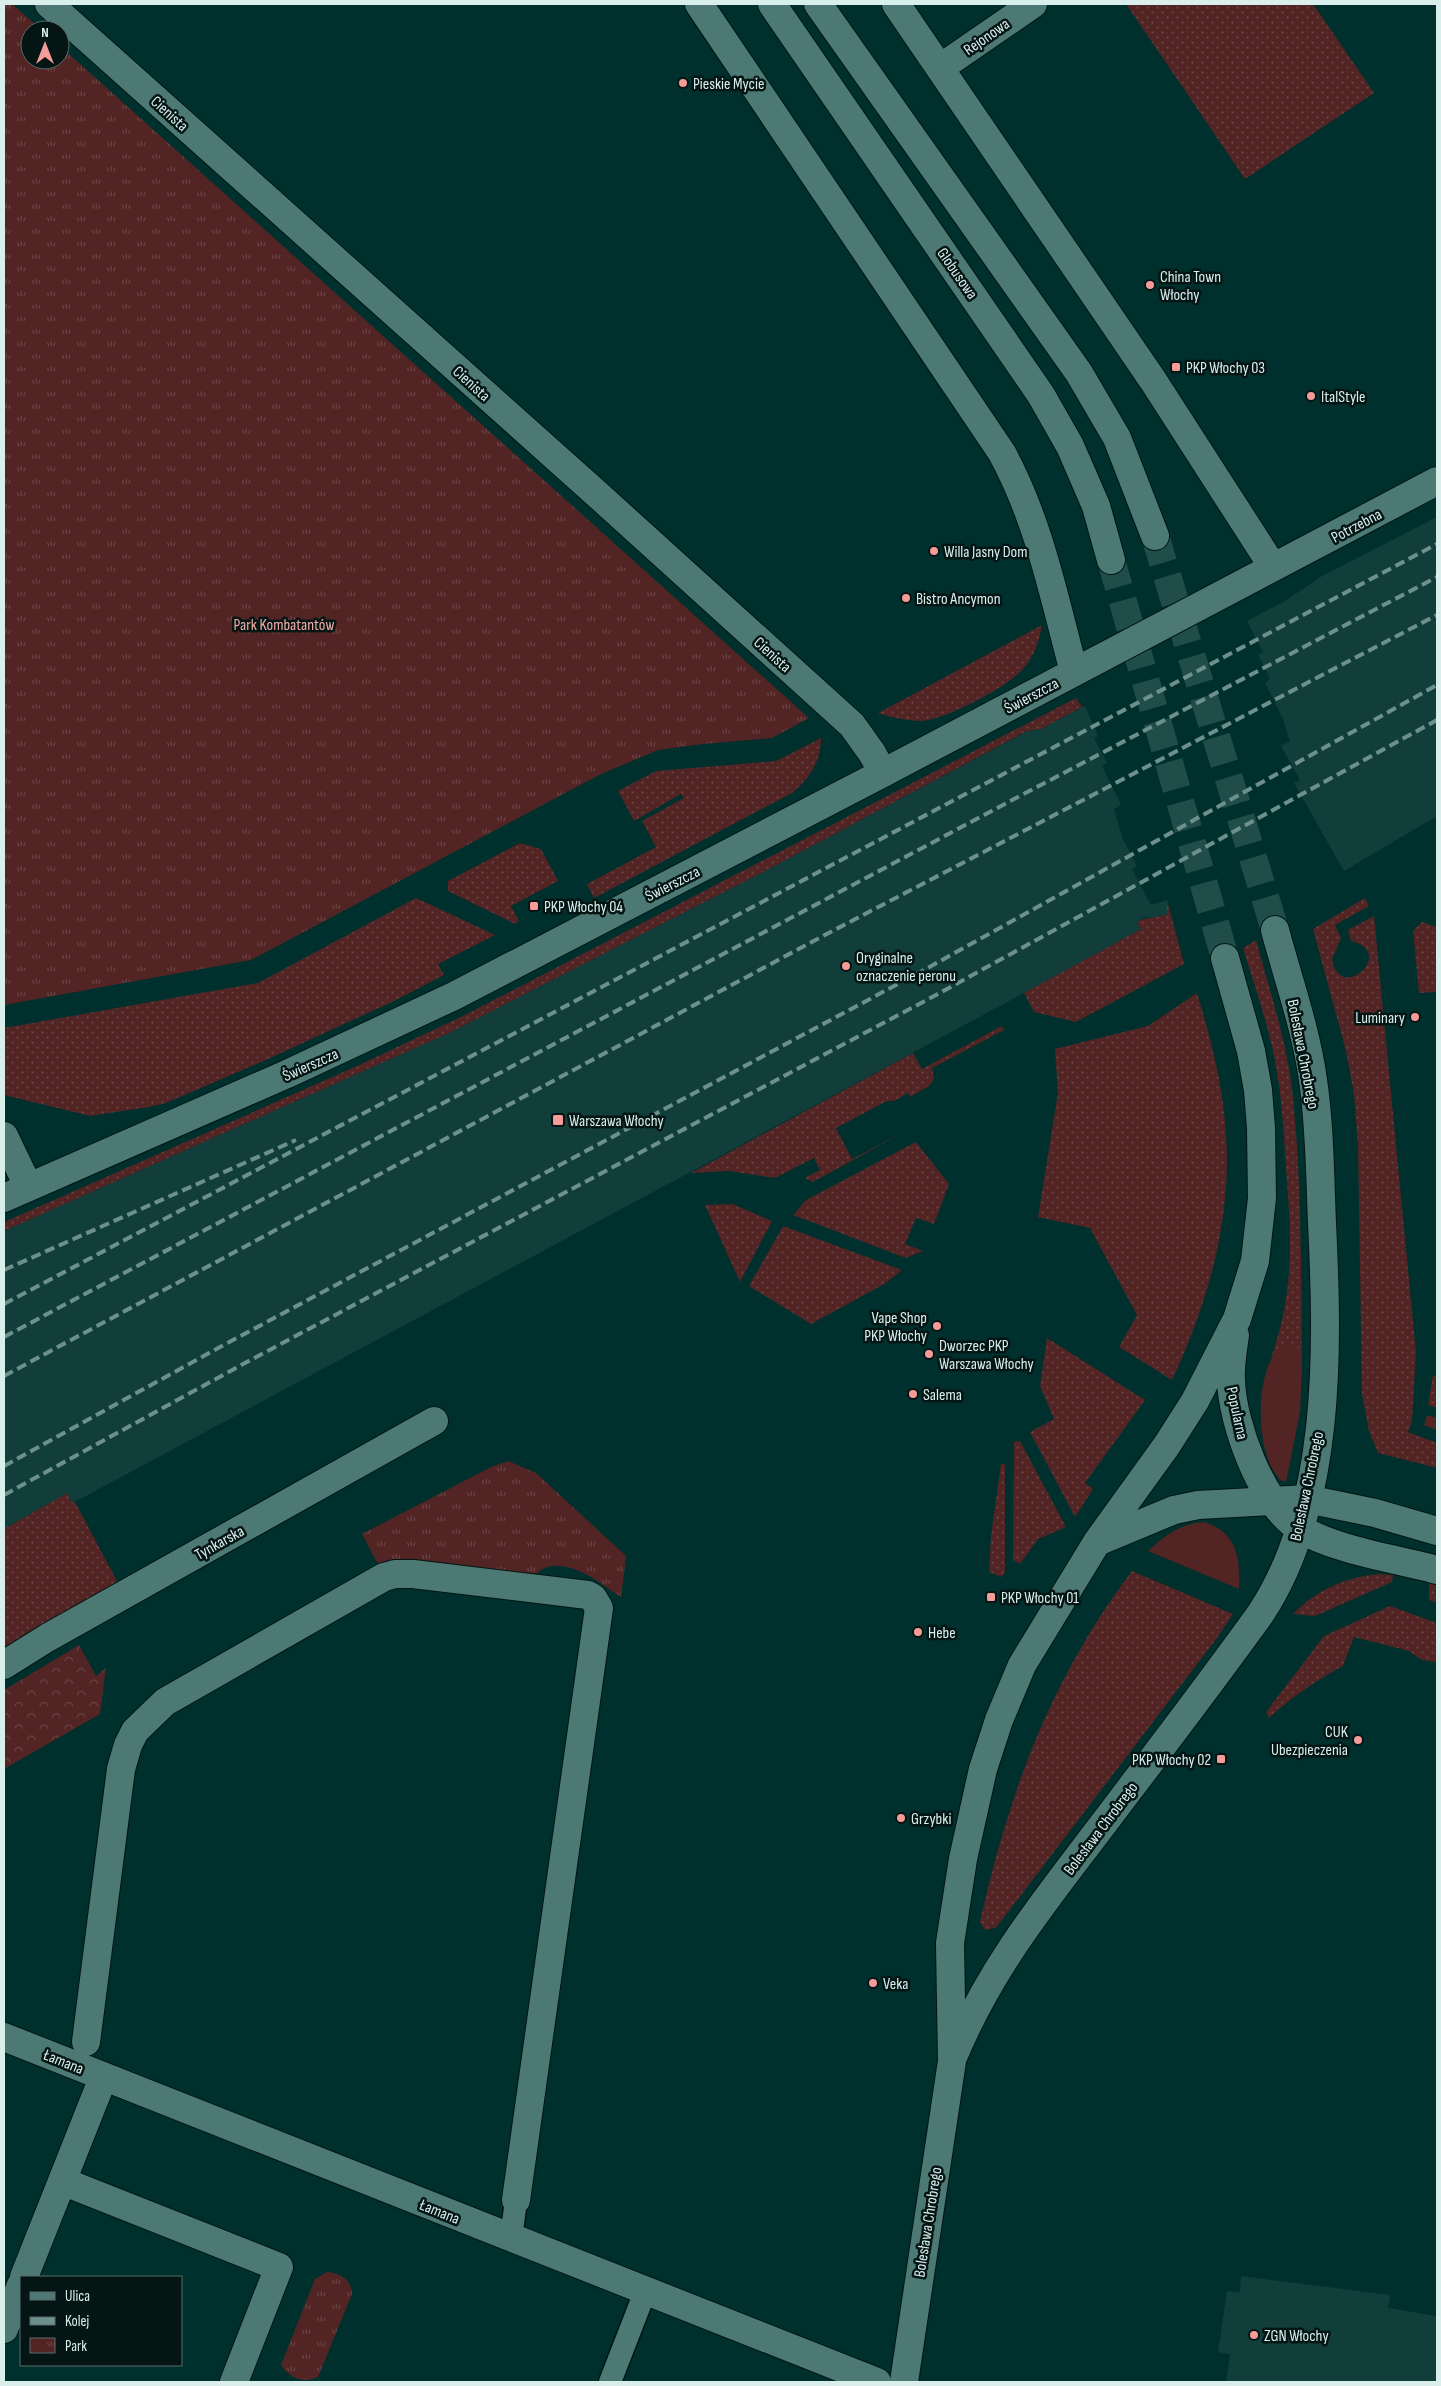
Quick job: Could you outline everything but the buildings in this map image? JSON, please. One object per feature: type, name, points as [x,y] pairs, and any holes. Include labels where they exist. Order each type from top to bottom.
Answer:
[{"type":"street","name":"Cienista","points":[[48,4],[852,725],[872,753],[883,773]]},
{"type":"street","points":[[699,4],[1002,453],[1018,483],[1032,517],[1074,672]]},
{"type":"street","name":"Globusowa","points":[[772,4],[1041,395],[1070,446],[1096,506],[1111,560]]},
{"type":"street","points":[[818,4],[1078,373],[1117,438],[1155,536]]},
{"type":"street","points":[[896,4],[1154,382],[1274,568]]},
{"type":"street","name":"Rejonowa","points":[[940,68],[1033,4]]},
{"type":"street","name":"Potrzebna","points":[[1274,568],[1437,481]]},
{"type":"street","name":"Świerszcza","points":[[4,1198],[392,1026],[883,773],[1274,568]]},
{"type":"street","name":"Bolesława Chrobrego","points":[[952,2061],[964,2032],[997,1970],[1024,1928],[1173,1733],[1266,1606],[1288,1563],[1300,1529],[1316,1453],[1326,1342],[1319,1132],[1313,1079],[1303,1032],[1275,930]]},
{"type":"street","name":"Bolesława Chrobrego","points":[[904,2382],[952,2061],[950,1943],[963,1859],[983,1769],[999,1720],[1022,1665],[1097,1542],[1172,1438],[1195,1401],[1237,1319],[1255,1261],[1262,1198],[1261,1128],[1258,1090],[1251,1052],[1224,958]]},
{"type":"street","points":[[4,1136],[28,1186]]},
{"type":"street","name":"Popularna","points":[[1237,1319],[1231,1381],[1242,1440],[1273,1500],[1285,1517],[1300,1529],[1343,1546],[1437,1570]]},
{"type":"street","name":"Tynkarska","points":[[4,1664],[434,1421]]},
{"type":"street","points":[[1097,1542],[1174,1510],[1198,1505],[1273,1500],[1307,1499],[1375,1513],[1437,1531]]},
{"type":"street","points":[[24,2276],[62,2182],[89,2062],[120,1769],[128,1745],[136,1731],[165,1702],[342,1600],[384,1577],[396,1574],[413,1574],[588,1595],[593,1598],[599,1608],[516,2200]]},
{"type":"street","name":"Łamana","points":[[4,2037],[89,2062],[511,2239],[877,2382]]},
{"type":"street","points":[[62,2182],[279,2267],[234,2382]]},
{"type":"street","points":[[4,2330],[20,2288]]},
{"type":"lane","points":[[511,2239],[516,2200]]},
{"type":"lane","points":[[610,2382],[645,2292]]},
{"type":"shaded area","points":[[1437,517],[1437,816],[1344,871],[1294,783],[1300,780],[1281,746],[1290,741],[1283,719],[1265,683],[1270,679],[1258,655],[1263,652],[1247,621],[1285,601],[1322,576]]},
{"type":"shaded area","points":[[1085,706],[1098,736],[1094,738],[1107,763],[1102,766],[1121,805],[1114,809],[1122,837],[1137,866],[1132,869],[1151,905],[1167,900],[1167,914],[1158,918],[1146,917],[1137,922],[1141,929],[1024,993],[84,1497],[72,1503],[67,1493],[4,1529],[4,1231],[449,1033],[767,870],[1028,731],[1041,729]]},
{"type":"shaded area","points":[[1241,2276],[1390,2295],[1388,2308],[1437,2316],[1437,2382],[1226,2382],[1230,2354],[1218,2352],[1227,2291],[1240,2292]]},
{"type":"green space","name":"Park Kombatantów","points":[[4,4],[12,4],[30,20],[20,20],[20,70],[70,70],[70,55],[809,718],[772,738],[658,750],[599,775],[251,960],[4,1005]]},
{"type":"green space","points":[[1126,4],[1313,4],[1374,93],[1245,179]]},
{"type":"green space","points":[[1042,625],[1030,660],[1014,677],[989,694],[958,710],[930,720],[904,720],[878,713]]},
{"type":"green space","points":[[1076,698],[1082,707],[1041,729],[1027,731],[767,870],[449,1033],[4,1231],[4,1222],[357,1066],[463,1016]]},
{"type":"green space","points":[[821,738],[817,762],[809,775],[792,793],[594,898],[587,884],[656,847],[642,821],[684,798],[681,794],[634,821],[618,791],[656,771],[776,761]]},
{"type":"green space","points":[[520,843],[541,849],[558,881],[511,906],[519,921],[515,924],[448,891],[448,881]]},
{"type":"green space","points":[[416,898],[495,935],[438,964],[444,975],[394,1001],[266,1060],[166,1103],[90,1116],[4,1095],[4,1028],[258,983]]},
{"type":"green space","points":[[1365,898],[1369,906],[1335,925],[1341,938],[1332,959],[1337,972],[1345,977],[1353,976],[1362,971],[1367,964],[1369,955],[1364,947],[1351,941],[1348,930],[1374,916],[1416,1353],[1412,1421],[1408,1432],[1437,1443],[1437,1468],[1378,1453],[1369,1431],[1362,1394],[1358,1145],[1354,1095],[1346,1051],[1313,929]]},
{"type":"green space","points":[[1167,900],[1184,964],[1076,1022],[1034,1012],[1024,993],[1141,929],[1137,922],[1167,914]]},
{"type":"green space","points":[[1422,922],[1437,927],[1437,992],[1419,993],[1413,931]]},
{"type":"green space","points":[[1256,940],[1283,1038],[1291,1078],[1300,1199],[1302,1367],[1300,1358],[1281,1346],[1271,1358],[1287,1292],[1290,1228],[1278,1076],[1269,1033],[1243,948]]},
{"type":"green space","points":[[1197,993],[1212,1045],[1222,1098],[1227,1166],[1225,1198],[1215,1260],[1206,1291],[1185,1351],[1172,1380],[1119,1347],[1137,1315],[1090,1228],[1038,1217],[1058,1093],[1055,1049],[1148,1026]]},
{"type":"green space","points":[[1002,1026],[1004,1030],[932,1068],[934,1079],[929,1086],[910,1097],[908,1093],[894,1101],[887,1101],[836,1128],[852,1159],[904,1132],[813,1182],[805,1178],[820,1170],[814,1158],[775,1178],[729,1171],[691,1173],[913,1053],[922,1069]]},
{"type":"green space","points":[[916,1142],[949,1184],[934,1224],[916,1218],[905,1244],[923,1251],[906,1258],[793,1215],[806,1200]]},
{"type":"green space","points":[[732,1204],[772,1221],[740,1282],[705,1205]]},
{"type":"green space","points":[[783,1226],[902,1270],[886,1283],[811,1324],[749,1286]]},
{"type":"green space","points":[[1047,1338],[1145,1400],[1085,1483],[1093,1489],[1075,1517],[1030,1432],[1054,1419],[1040,1386]]},
{"type":"green space","points":[[1285,1343],[1297,1347],[1302,1367],[1300,1412],[1286,1482],[1279,1478],[1268,1460],[1261,1425],[1263,1386],[1268,1368],[1275,1353]]},
{"type":"green space","points":[[1433,1375],[1437,1377],[1437,1408],[1428,1405]]},
{"type":"green space","points":[[1427,1415],[1437,1418],[1437,1430],[1424,1425]]},
{"type":"green space","points":[[1020,1441],[1066,1527],[1038,1539],[1020,1564],[1013,1560],[1014,1442]]},
{"type":"green space","points":[[508,1461],[536,1473],[626,1556],[621,1597],[596,1580],[567,1567],[547,1567],[533,1575],[381,1570],[362,1534],[491,1467]]},
{"type":"green space","points":[[1001,1464],[1005,1464],[1005,1572],[1002,1577],[989,1572],[991,1536]]},
{"type":"green space","points":[[67,1493],[72,1503],[75,1502],[118,1583],[4,1650],[4,1529]]},
{"type":"green space","points":[[1205,1522],[1216,1527],[1231,1540],[1235,1548],[1239,1567],[1239,1589],[1148,1551],[1181,1527]]},
{"type":"green space","points":[[1132,1571],[1233,1614],[1217,1638],[999,1924],[995,1928],[985,1930],[980,1922],[992,1874],[1019,1782],[1036,1738],[1078,1653],[1103,1611]]},
{"type":"green space","points":[[1379,1574],[1393,1575],[1392,1582],[1315,1616],[1293,1614],[1312,1598],[1332,1586],[1355,1578]]},
{"type":"green space","points":[[1429,1582],[1437,1584],[1437,1603],[1429,1600]]},
{"type":"green space","points":[[1390,1606],[1437,1623],[1437,1662],[1422,1660],[1409,1651],[1354,1637],[1343,1666],[1304,1690],[1269,1718],[1266,1712],[1324,1636]]},
{"type":"green space","points":[[79,1645],[96,1676],[106,1668],[100,1714],[4,1769],[4,1690]]},
{"type":"green space","points":[[327,2272],[341,2276],[348,2281],[352,2294],[318,2377],[302,2380],[288,2373],[281,2365],[315,2279]]},
{"type":"tunnel","points":[[1155,536],[1275,930]]},
{"type":"tunnel","points":[[1111,560],[1225,958]]},
{"type":"railway","points":[[4,1304],[1437,544]]},
{"type":"railway","points":[[4,1337],[1016,798],[1437,577]]},
{"type":"railway","points":[[4,1376],[821,937],[1437,615]]},
{"type":"railway","points":[[4,1466],[220,1347],[924,970],[1437,685]]},
{"type":"railway","points":[[4,1495],[245,1363],[936,995],[1437,720]]},
{"type":"railway","points":[[4,1270],[296,1140]]},
{"type":"place","name":"Pieskie Mycie","points":[[683,83]]},
{"type":"place","name":"China Town Włochy","points":[[1150,285]]},
{"type":"place","name":"PKP Włochy 03","points":[[1176,367]]},
{"type":"place","name":"ItalStyle","points":[[1311,396]]},
{"type":"place","name":"Willa Jasny Dom","points":[[934,551]]},
{"type":"place","name":"Bistro Ancymon","points":[[906,598]]},
{"type":"place","name":"PKP Włochy 04","points":[[534,906]]},
{"type":"place","name":"Oryginalne oznaczenie peronu","points":[[846,966]]},
{"type":"place","name":"Luminary","points":[[1415,1017]]},
{"type":"place","name":"Warszawa Włochy","points":[[558,1120]]},
{"type":"place","name":"Vape Shop PKP Włochy","points":[[937,1326]]},
{"type":"place","name":"Dworzec PKP Warszawa Włochy","points":[[929,1354]]},
{"type":"place","name":"Salema","points":[[913,1394]]},
{"type":"place","name":"PKP Włochy 01","points":[[991,1597]]},
{"type":"place","name":"Hebe","points":[[918,1632]]},
{"type":"place","name":"CUK Ubezpieczenia","points":[[1358,1740]]},
{"type":"place","name":"PKP Włochy 02","points":[[1221,1759]]},
{"type":"place","name":"Grzybki","points":[[901,1818]]},
{"type":"place","name":"Veka","points":[[873,1983]]},
{"type":"place","name":"ZGN Włochy","points":[[1254,2335]]}]
